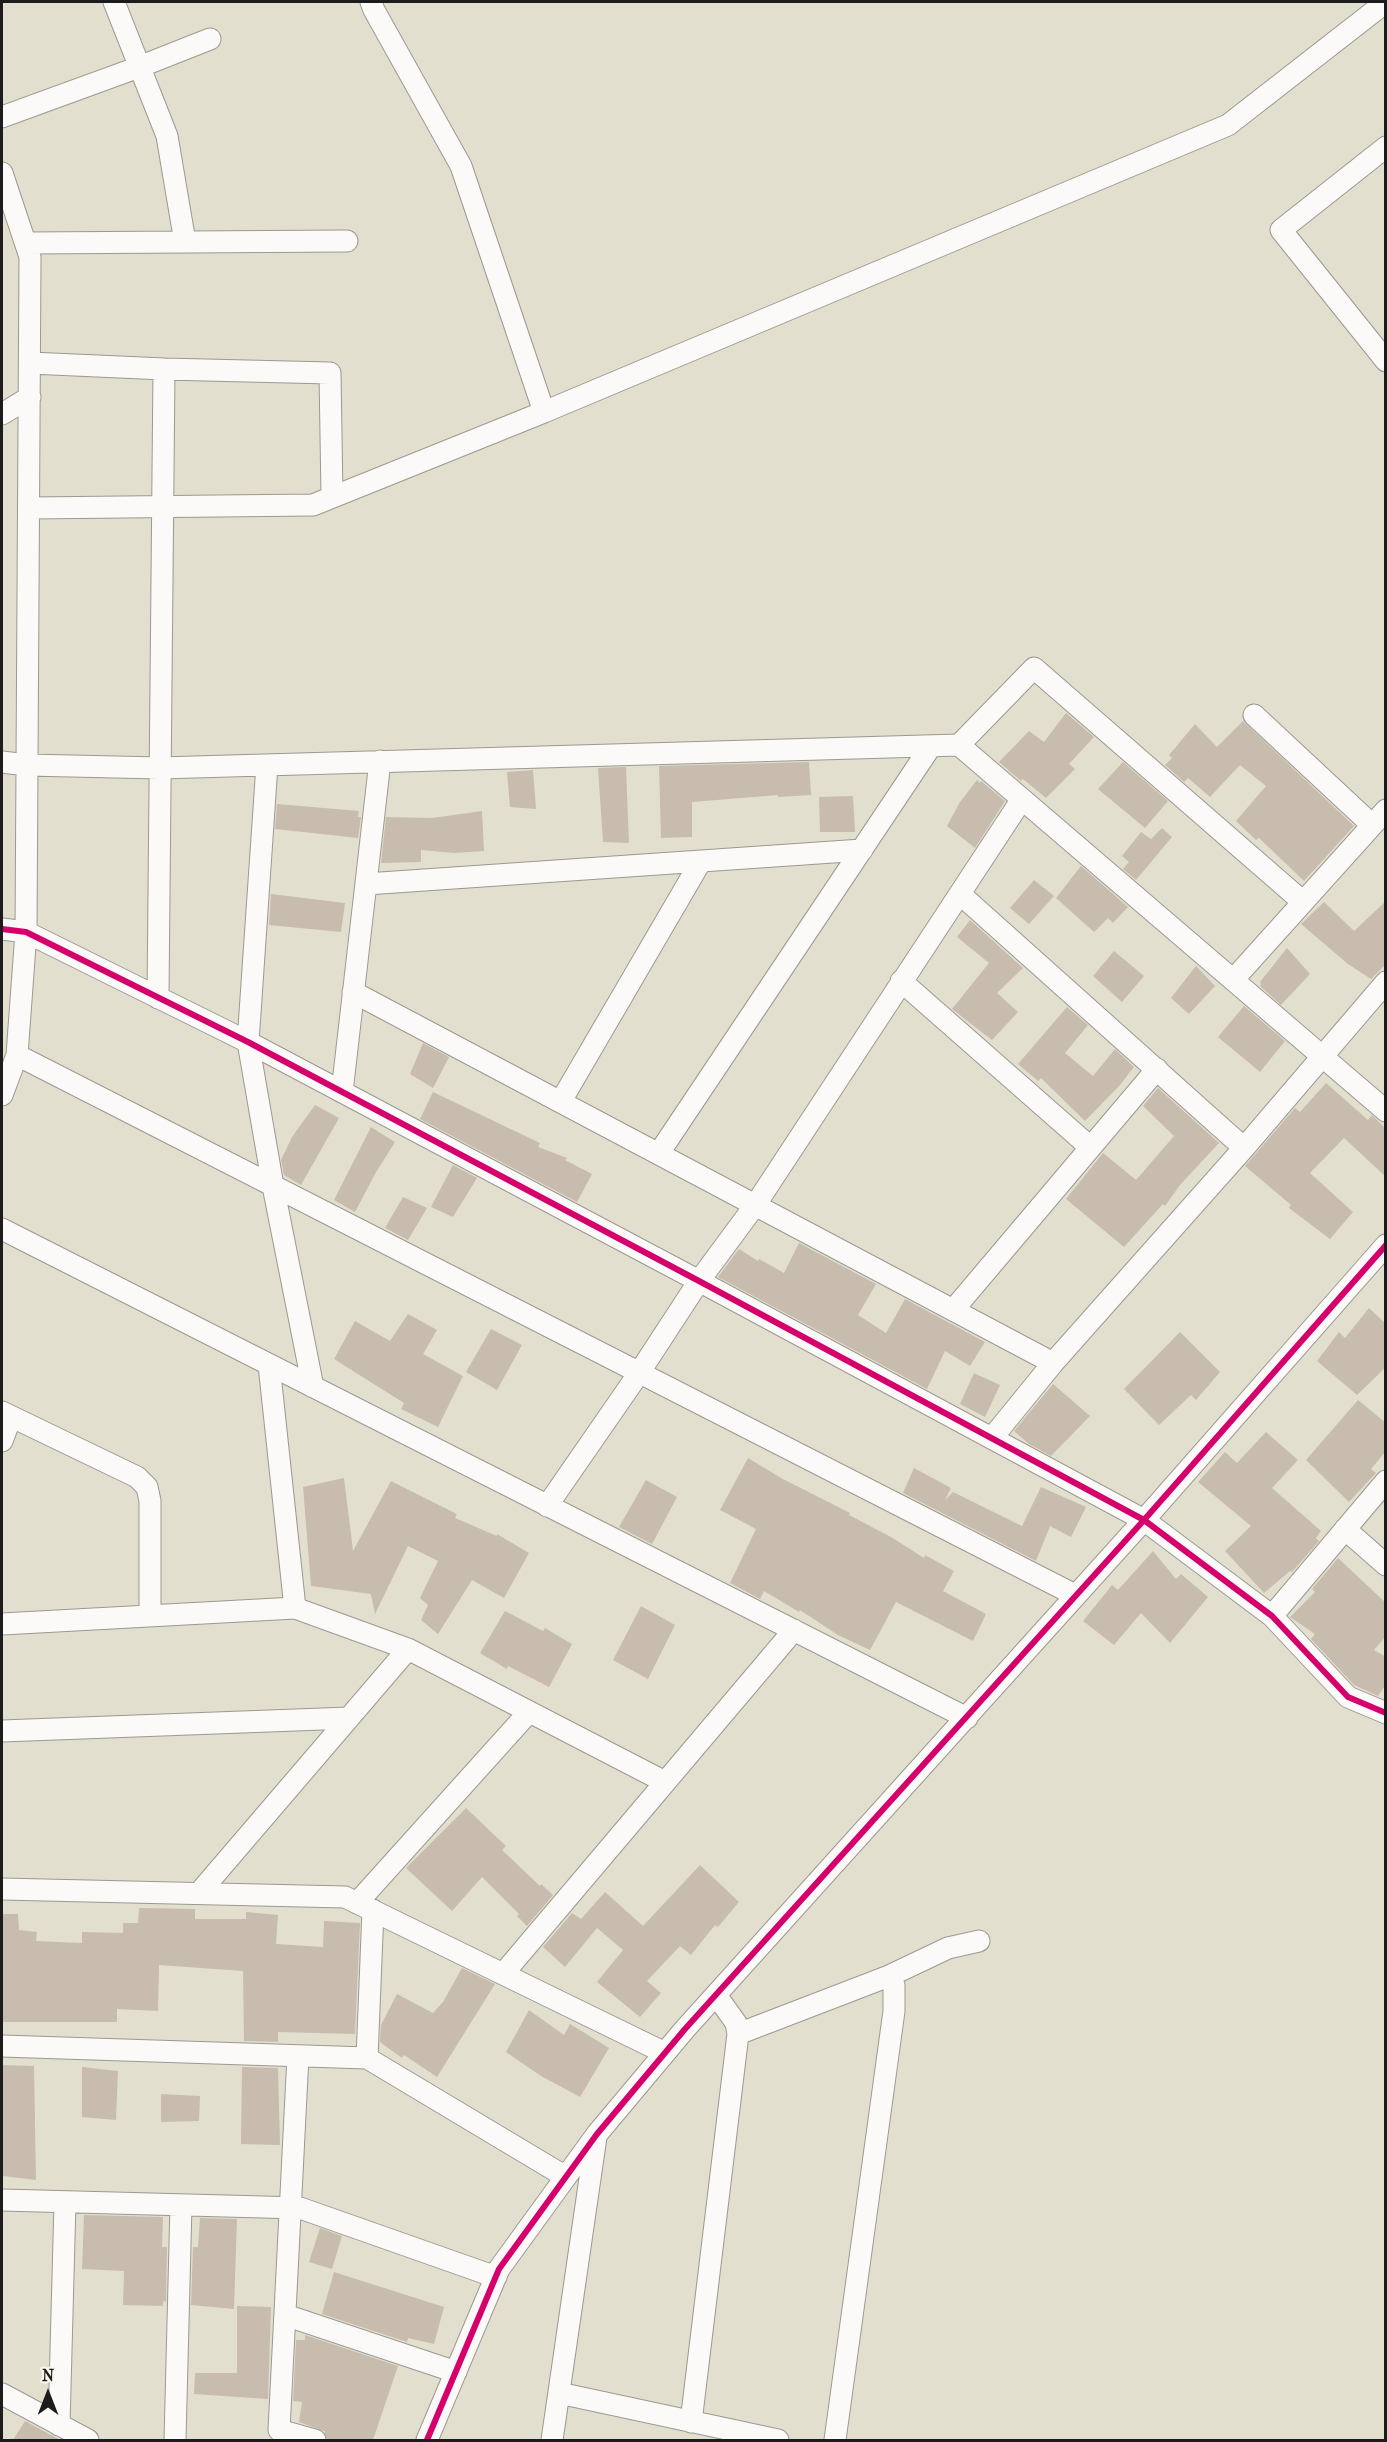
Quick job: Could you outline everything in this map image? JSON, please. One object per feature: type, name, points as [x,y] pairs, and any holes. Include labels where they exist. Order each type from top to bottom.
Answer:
[{"type":"street","points":[[114,2],[166,136],[185,242]]},
{"type":"street","points":[[371,2],[461,166],[544,412]]},
{"type":"street","points":[[30,508],[313,505],[544,412],[1228,125],[1386,3]]},
{"type":"street","points":[[2,117],[139,68],[210,39]]},
{"type":"street","points":[[1385,358],[1281,230],[1386,147]]},
{"type":"street","points":[[2,172],[10,225],[26,243],[30,257],[26,932],[17,1055],[2,1095]]},
{"type":"street","points":[[26,243],[346,241]]},
{"type":"street","points":[[30,363],[330,373],[333,497]]},
{"type":"street","points":[[158,998],[164,369]]},
{"type":"street","points":[[2,414],[30,397]]},
{"type":"street","points":[[959,745],[1034,668],[1303,902]]},
{"type":"street","points":[[1233,980],[1379,818],[1254,715]]},
{"type":"street","points":[[2,762],[27,765],[160,768],[959,745],[1386,1111]]},
{"type":"street","points":[[659,1154],[931,746]]},
{"type":"street","points":[[342,1092],[380,761]]},
{"type":"street","points":[[267,765],[248,1042],[273,1186],[313,1387]]},
{"type":"street","points":[[547,1506],[699,1281],[756,1204],[1022,799]]},
{"type":"street","points":[[366,884],[862,850]]},
{"type":"street","points":[[561,1101],[701,861]]},
{"type":"street","points":[[960,894],[1244,1148]]},
{"type":"street","points":[[2,929],[26,932],[248,1042],[1144,1520],[1272,1616],[1348,1697],[1386,1713]]},
{"type":"street","points":[[901,981],[1090,1147]]},
{"type":"street","points":[[992,1438],[1053,1363],[1244,1148],[1386,982]]},
{"type":"street","points":[[353,992],[1053,1363]]},
{"type":"street","points":[[17,1055],[1075,1595]]},
{"type":"street","points":[[954,1309],[1156,1069]]},
{"type":"street","points":[[2,1229],[967,1718]]},
{"type":"street","points":[[427,2440],[496,2277],[597,2134],[716,1995],[1144,1520],[1386,1245]]},
{"type":"street","points":[[268,1365],[295,1608]]},
{"type":"street","points":[[2,1441],[6,1415],[137,1477],[147,1486],[150,1501],[150,1616]]},
{"type":"street","points":[[1272,1616],[1386,1481]]},
{"type":"street","points":[[1345,1529],[1386,1565]]},
{"type":"street","points":[[2,1624],[295,1608],[408,1649],[665,1782]]},
{"type":"street","points":[[503,1974],[794,1630]]},
{"type":"street","points":[[199,1893],[408,1649]]},
{"type":"street","points":[[367,2058],[365,1907],[529,1712]]},
{"type":"street","points":[[2,1731],[349,1718]]},
{"type":"street","points":[[2,1889],[345,1897],[665,2053]]},
{"type":"street","points":[[738,2034],[889,1976],[948,1948],[979,1941]]},
{"type":"street","points":[[835,2440],[894,2011],[894,1985],[889,1976]]},
{"type":"street","points":[[691,2422],[738,2034],[736,2023],[716,1995]]},
{"type":"street","points":[[2,2046],[367,2058],[566,2177]]},
{"type":"street","points":[[298,2056],[279,2430],[315,2440]]},
{"type":"street","points":[[552,2440],[597,2134]]},
{"type":"street","points":[[2,2200],[300,2208],[496,2277]]},
{"type":"street","points":[[59,2425],[65,2202]]},
{"type":"street","points":[[175,2440],[181,2205]]},
{"type":"street","points":[[285,2315],[456,2372]]},
{"type":"street","points":[[559,2393],[778,2440]]},
{"type":"street","points":[[2,2394],[88,2440]]},
{"type":"building","points":[[1066,713],[1094,737],[1069,764],[1075,769],[1046,798],[999,762],[1029,731],[1044,742]]},
{"type":"building","points":[[1243,721],[1354,826],[1304,881],[1259,838],[1256,840],[1236,821],[1266,786],[1240,765],[1210,797],[1188,778],[1184,782],[1165,765],[1172,758],[1169,755],[1195,724],[1217,747]]},
{"type":"building","points":[[809,762],[811,795],[778,797],[778,795],[692,802],[692,837],[661,838],[659,766]]},
{"type":"building","points":[[1123,762],[1168,801],[1145,828],[1098,789]]},
{"type":"building","points":[[626,767],[629,843],[603,842],[598,768]]},
{"type":"building","points":[[533,770],[536,809],[510,807],[507,772]]},
{"type":"building","points":[[977,780],[1005,801],[975,848],[947,826],[960,802]]},
{"type":"building","points":[[853,796],[855,832],[820,832],[819,797]]},
{"type":"building","points":[[277,804],[359,811],[358,817],[361,817],[358,838],[275,829]]},
{"type":"building","points":[[482,811],[484,851],[454,853],[421,850],[421,862],[381,863],[386,817],[432,818]]},
{"type":"building","points":[[1162,828],[1172,837],[1136,880],[1123,869],[1129,862],[1122,856],[1141,832],[1151,839]]},
{"type":"building","points":[[1081,866],[1128,907],[1113,923],[1108,918],[1094,932],[1056,898]]},
{"type":"building","points":[[1034,880],[1054,896],[1029,924],[1010,908]]},
{"type":"building","points":[[271,894],[345,903],[341,932],[269,925]]},
{"type":"building","points":[[1386,901],[1386,964],[1371,979],[1348,964],[1301,924],[1324,902],[1354,931]]},
{"type":"building","points":[[970,920],[1023,968],[997,993],[1018,1012],[992,1040],[952,1009],[989,963],[957,937]]},
{"type":"building","points":[[1287,948],[1310,974],[1281,1005],[1260,986],[1260,982]]},
{"type":"building","points":[[1114,951],[1144,976],[1122,1002],[1093,976]]},
{"type":"building","points":[[1196,966],[1215,986],[1189,1014],[1171,998]]},
{"type":"building","points":[[1244,1006],[1285,1041],[1260,1072],[1218,1037]]},
{"type":"building","points":[[1067,1007],[1088,1025],[1065,1053],[1093,1076],[1115,1049],[1134,1067],[1085,1121],[1041,1078],[1038,1081],[1018,1064]]},
{"type":"building","points":[[423,1043],[449,1057],[433,1088],[410,1074]]},
{"type":"building","points":[[1326,1083],[1368,1120],[1372,1115],[1386,1129],[1386,1177],[1344,1138],[1310,1173],[1353,1212],[1330,1239],[1289,1208],[1291,1205],[1245,1166],[1295,1108],[1300,1112]]},
{"type":"building","points":[[1158,1088],[1219,1143],[1180,1185],[1165,1206],[1163,1204],[1124,1247],[1066,1199],[1103,1153],[1136,1180],[1174,1136],[1143,1106]]},
{"type":"building","points":[[433,1092],[540,1143],[538,1147],[567,1158],[565,1160],[592,1174],[577,1202],[420,1119]]},
{"type":"building","points":[[315,1105],[339,1118],[301,1185],[284,1175],[281,1160],[292,1137]]},
{"type":"building","points":[[371,1127],[395,1142],[355,1212],[334,1200]]},
{"type":"building","points":[[453,1165],[477,1178],[453,1217],[431,1207]]},
{"type":"building","points":[[403,1197],[427,1208],[408,1240],[385,1228]]},
{"type":"building","points":[[799,1243],[876,1284],[858,1315],[886,1333],[905,1299],[985,1342],[970,1366],[945,1351],[927,1389],[718,1277],[739,1249],[784,1273]]},
{"type":"building","points":[[1369,1308],[1386,1324],[1386,1367],[1357,1395],[1317,1361],[1339,1332],[1345,1338]]},
{"type":"building","points":[[408,1314],[437,1330],[423,1354],[463,1376],[438,1427],[401,1409],[404,1403],[334,1359],[355,1321],[390,1341]]},
{"type":"building","points":[[491,1329],[522,1345],[497,1390],[466,1372]]},
{"type":"building","points":[[1180,1332],[1220,1372],[1196,1400],[1191,1395],[1159,1425],[1124,1389]]},
{"type":"building","points":[[974,1373],[1000,1385],[985,1417],[960,1404]]},
{"type":"building","points":[[1053,1384],[1090,1416],[1051,1456],[1029,1444],[1014,1431]]},
{"type":"building","points":[[1358,1400],[1386,1423],[1386,1451],[1371,1469],[1376,1473],[1349,1502],[1306,1460]]},
{"type":"building","points":[[1266,1432],[1298,1460],[1272,1488],[1321,1531],[1316,1538],[1319,1541],[1292,1572],[1290,1571],[1264,1593],[1225,1551],[1251,1526],[1198,1482],[1225,1452],[1237,1463]]},
{"type":"building","points":[[748,1458],[781,1478],[850,1513],[849,1515],[891,1537],[924,1558],[925,1555],[954,1571],[943,1591],[986,1614],[973,1641],[896,1602],[870,1650],[838,1635],[800,1610],[799,1612],[764,1591],[760,1599],[730,1583],[756,1529],[720,1510]]},
{"type":"building","points":[[914,1468],[951,1488],[945,1500],[953,1492],[1022,1526],[1041,1487],[1086,1507],[1071,1537],[1050,1526],[1036,1561],[903,1493]]},
{"type":"building","points":[[344,1478],[353,1551],[391,1481],[457,1514],[455,1518],[497,1536],[497,1534],[529,1553],[504,1598],[472,1580],[438,1634],[421,1620],[428,1605],[420,1598],[438,1561],[408,1546],[375,1614],[371,1594],[311,1586],[303,1487]]},
{"type":"building","points":[[646,1480],[677,1497],[652,1544],[619,1527]]},
{"type":"building","points":[[1153,1551],[1176,1579],[1181,1574],[1208,1597],[1170,1643],[1141,1613],[1114,1645],[1083,1621],[1112,1585],[1118,1590]]},
{"type":"building","points":[[1338,1558],[1386,1603],[1386,1636],[1374,1650],[1386,1657],[1386,1684],[1378,1696],[1354,1685],[1311,1639],[1315,1634],[1290,1617],[1315,1592],[1312,1589]]},
{"type":"building","points":[[641,1606],[675,1625],[648,1679],[613,1660]]},
{"type":"building","points":[[505,1611],[543,1631],[545,1628],[572,1644],[549,1687],[508,1666],[507,1669],[480,1653]]},
{"type":"building","points":[[466,1808],[506,1846],[502,1850],[540,1886],[541,1884],[553,1895],[527,1926],[517,1916],[519,1914],[482,1877],[452,1911],[406,1868]]},
{"type":"building","points":[[700,1865],[739,1902],[718,1927],[715,1925],[691,1955],[680,1946],[647,1981],[661,1993],[640,2017],[597,1982],[623,1950],[597,1928],[565,1967],[543,1947],[572,1913],[581,1919],[605,1892],[643,1926]]},
{"type":"building","points":[[139,1908],[195,1909],[195,1919],[246,1919],[246,1912],[278,1915],[276,1944],[323,1947],[324,1921],[360,1923],[355,2034],[278,2032],[278,2042],[244,2041],[243,1971],[159,1965],[158,2011],[117,2009],[117,2022],[2,2022],[2,1914],[18,1914],[19,1930],[37,1932],[36,1941],[82,1943],[82,1932],[123,1933],[123,1923],[138,1923]]},
{"type":"building","points":[[462,1968],[495,1984],[437,2077],[404,2055],[402,2058],[380,2042],[381,2025],[397,1994],[433,2013],[443,2002]]},
{"type":"building","points":[[529,2010],[564,2035],[570,2024],[609,2048],[580,2097],[541,2076],[506,2052]]},
{"type":"building","points":[[2,2065],[34,2066],[36,2180],[3,2176]]},
{"type":"building","points":[[82,2067],[118,2071],[116,2120],[82,2117]]},
{"type":"building","points":[[242,2067],[278,2068],[280,2145],[241,2144]]},
{"type":"building","points":[[161,2094],[200,2096],[199,2121],[161,2122]]},
{"type":"building","points":[[84,2215],[163,2217],[162,2247],[167,2247],[166,2302],[163,2301],[163,2306],[123,2305],[124,2271],[82,2269]]},
{"type":"building","points":[[200,2218],[237,2219],[234,2309],[191,2305],[193,2247],[198,2247]]},
{"type":"building","points":[[320,2228],[342,2236],[332,2269],[309,2262]]},
{"type":"building","points":[[334,2272],[444,2307],[434,2344],[408,2338],[407,2342],[322,2314]]},
{"type":"building","points":[[237,2306],[271,2307],[268,2399],[194,2394],[195,2373],[237,2373]]},
{"type":"building","points":[[305,2335],[398,2366],[373,2440],[327,2440],[324,2431],[299,2422],[302,2402],[293,2401],[296,2340],[305,2340]]},
{"type":"building","points":[[25,2421],[51,2435],[60,2440],[13,2440]]},
{"type":"cycle path","points":[[2,929],[26,932],[248,1042],[1144,1520],[1272,1616],[1348,1697],[1386,1713]]},
{"type":"cycle path","points":[[427,2440],[499,2269],[597,2134],[685,2029],[1144,1520],[1386,1245]]}]
